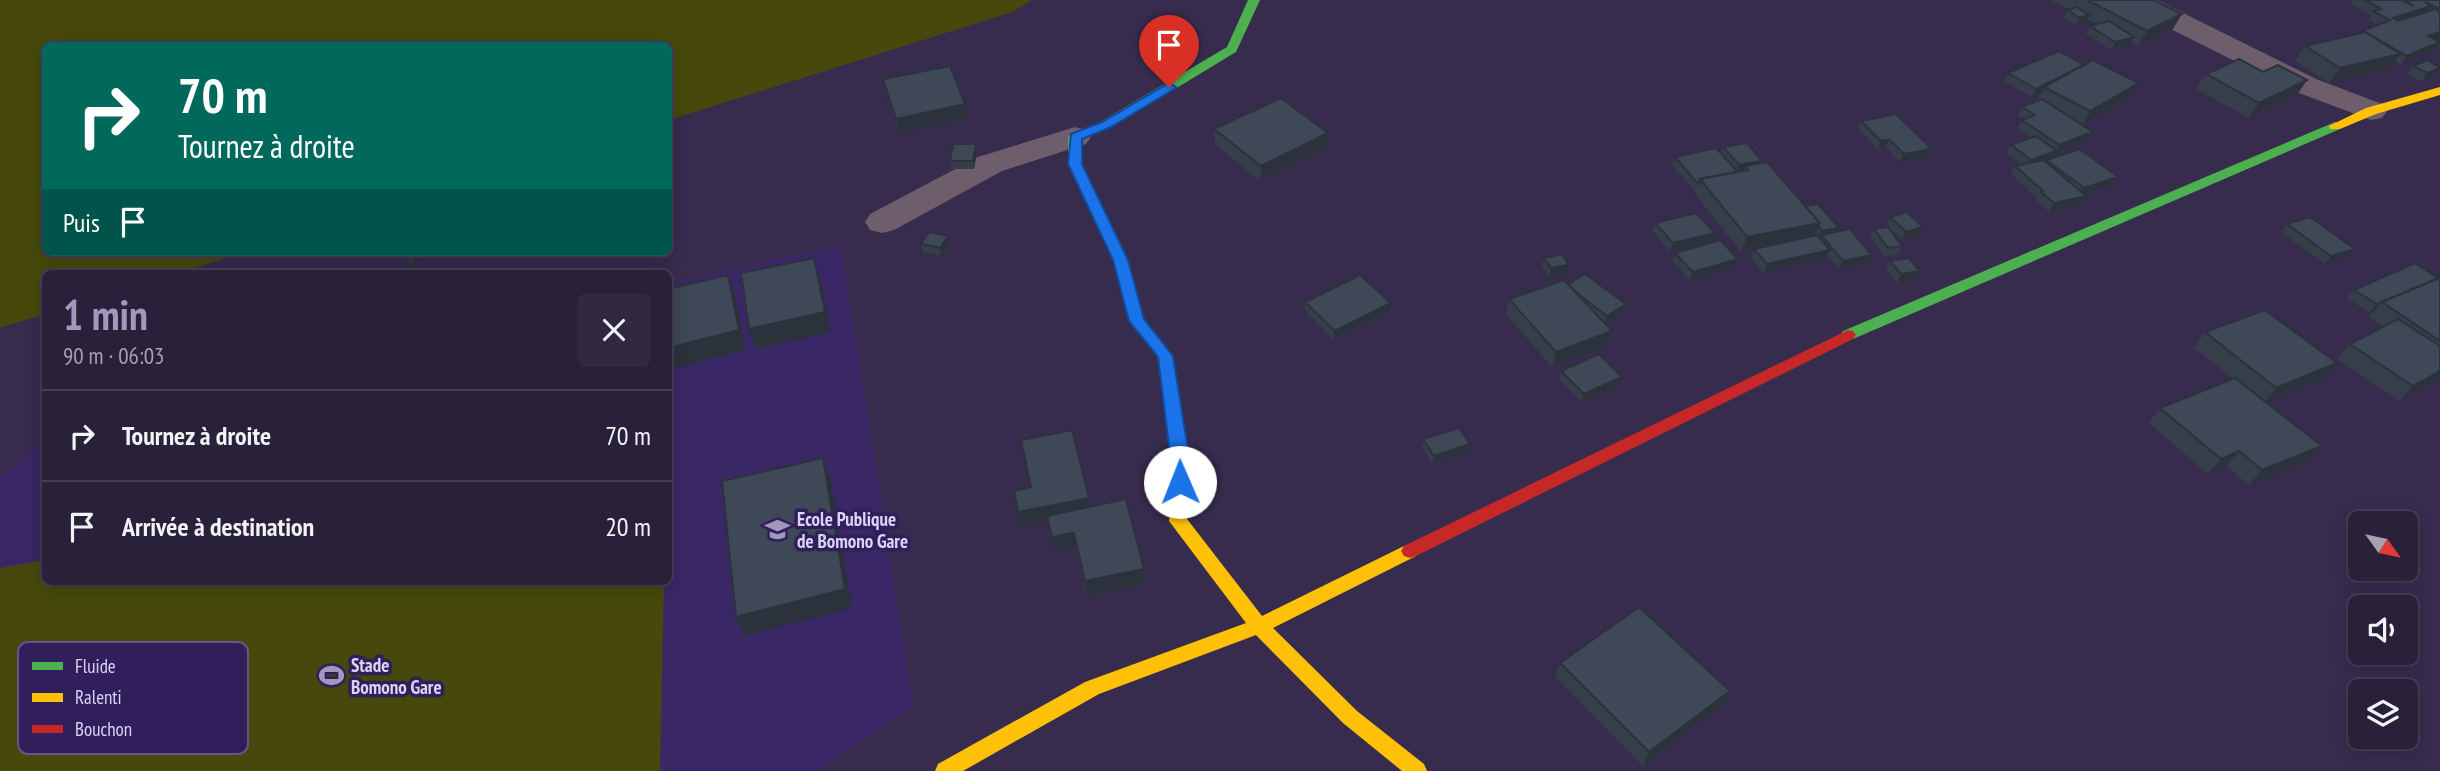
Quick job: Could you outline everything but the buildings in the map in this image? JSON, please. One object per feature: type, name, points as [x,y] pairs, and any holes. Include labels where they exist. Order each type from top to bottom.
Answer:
[{"type":"main road","points":[[1254,0],[1232,49],[1107,124],[1075,137],[1075,164],[1121,260],[1137,321],[1166,356],[1182,462],[1178,521],[1259,626],[1350,717],[1417,771]]},
{"type":"main road","points":[[945,771],[1092,688],[1259,626],[1822,346],[2371,111],[2440,91]]},
{"type":"street","points":[[2135,0],[2305,85],[2371,111]]},
{"type":"street","points":[[882,222],[990,164],[1075,137]]},
{"type":"shaded area","points":[[0,0],[1032,0],[1012,12],[672,119],[672,42],[42,42],[42,256],[232,256],[188,270],[42,270],[42,315],[0,328]]},
{"type":"shaded area","name":"Ecole Publique de Bomono Gare","points":[[841,245],[913,707],[817,771],[0,771],[0,478],[42,442],[42,585],[672,585],[672,282]]},
{"type":"shaded area","name":"Stade Bomono Gare","points":[[42,561],[42,585],[664,585],[660,771],[0,771],[0,568]]},
{"type":"traffic: fast","points":[[1171,394],[1165,356],[1137,321],[1121,260],[1075,164],[1075,137],[1107,124],[1232,49],[1254,0]]},
{"type":"traffic: fast","points":[[1848,335],[2335,126]]},
{"type":"traffic: slow","points":[[2335,126],[2371,111],[2440,91]]},
{"type":"traffic: slow","points":[[1171,394],[1182,462],[1178,521],[1259,626],[1350,717],[1417,771]]},
{"type":"traffic: slow","points":[[945,771],[1092,688],[1259,626],[1410,551]]},
{"type":"traffic: jam","points":[[1410,551],[1848,335]]},
{"type":"place","name":"Ecole Publique de Bomono Gare","points":[[777,530]]},
{"type":"place","name":"Stade Bomono Gare","points":[[331,676]]},
{"type":"route","points":[[1169,87],[1107,124],[1075,137],[1075,164],[1121,260],[1137,321],[1166,356],[1182,462],[1180,482]]}]
